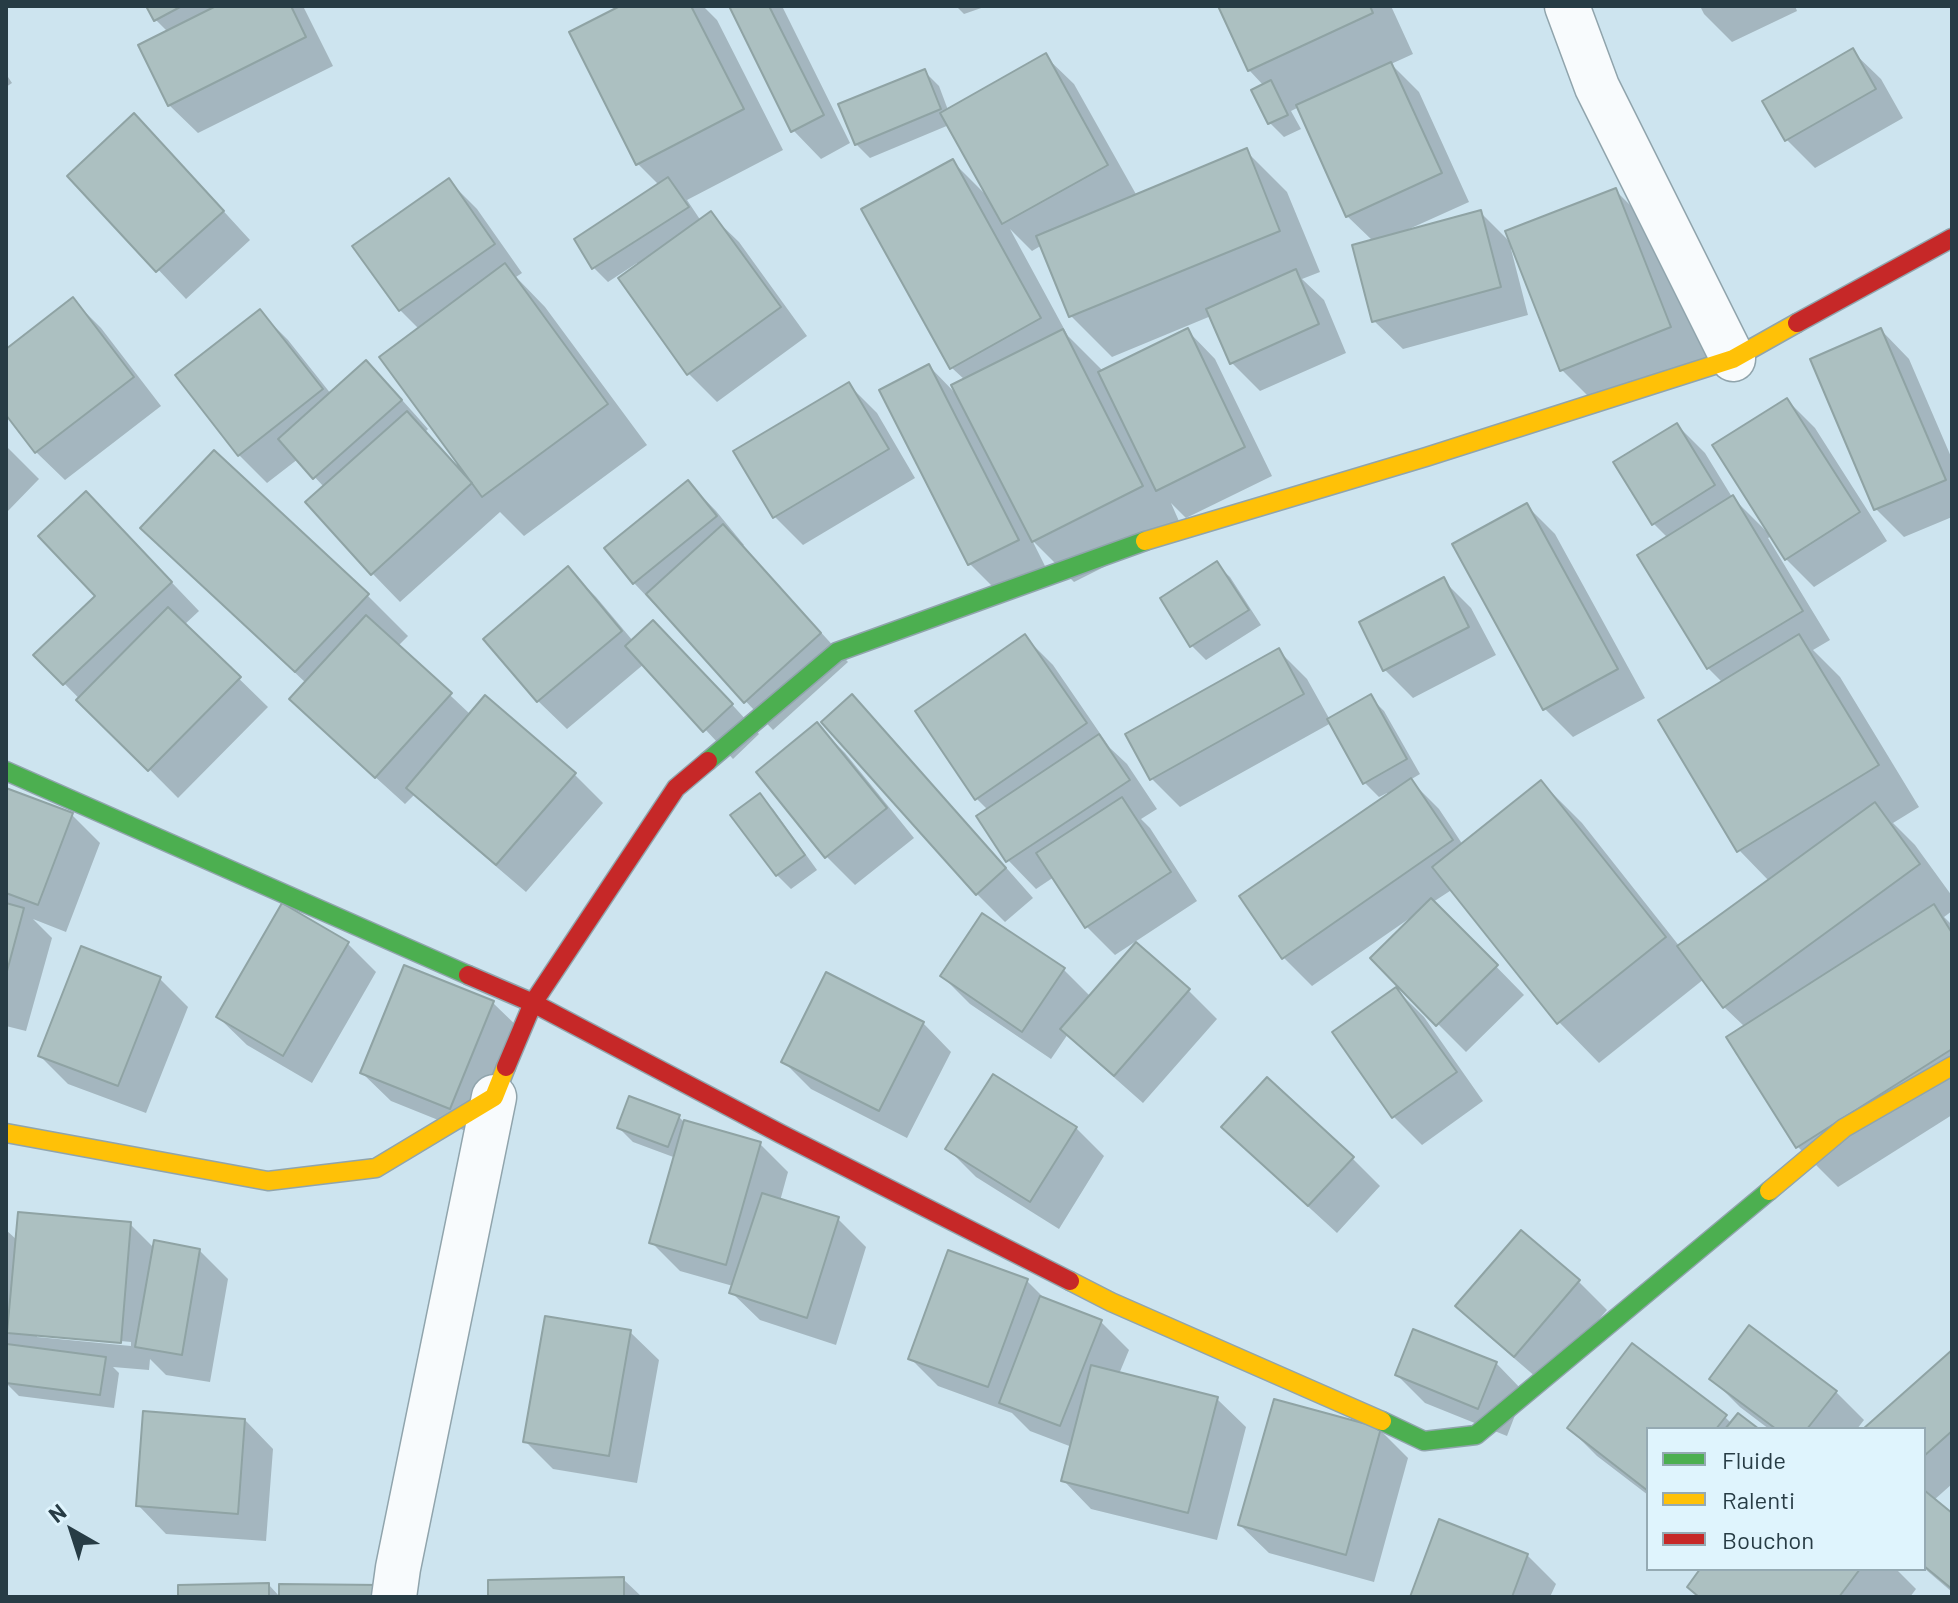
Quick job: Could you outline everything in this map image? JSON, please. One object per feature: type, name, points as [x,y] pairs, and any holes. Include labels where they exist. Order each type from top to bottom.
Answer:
[{"type":"street","points":[[1567,6],[1597,87],[1733,359]]},
{"type":"street","points":[[394,1597],[494,1097],[533,1003],[676,788],[837,652],[1150,539],[1426,457],[1733,359],[1952,238]]},
{"type":"street","points":[[6,771],[533,1003],[781,1134],[1111,1302],[1424,1441],[1476,1435],[1844,1128],[1952,1066]]},
{"type":"street","points":[[6,1133],[268,1181],[376,1168],[494,1097]]},
{"type":"building","points":[[146,6],[182,6],[154,21]]},
{"type":"building","points":[[216,6],[291,6],[306,37],[168,106],[138,45]]},
{"type":"building","points":[[620,6],[691,6],[744,109],[636,165],[569,32]]},
{"type":"building","points":[[729,6],[769,6],[824,115],[791,132]]},
{"type":"building","points":[[1218,6],[1370,6],[1373,13],[1248,71]]},
{"type":"building","points":[[1853,48],[1876,89],[1785,141],[1762,101]]},
{"type":"building","points":[[1046,53],[1108,165],[1002,224],[940,113]]},
{"type":"building","points":[[1391,62],[1442,173],[1346,217],[1296,105]]},
{"type":"building","points":[[925,69],[941,109],[855,145],[838,104]]},
{"type":"building","points":[[1271,80],[1288,115],[1268,124],[1251,90]]},
{"type":"building","points":[[134,113],[224,211],[156,272],[67,176]]},
{"type":"building","points":[[1247,148],[1280,231],[1069,317],[1036,236]]},
{"type":"building","points":[[953,159],[1041,318],[950,369],[861,209]]},
{"type":"building","points":[[668,177],[689,207],[592,269],[574,239]]},
{"type":"building","points":[[449,178],[495,244],[399,311],[352,246]]},
{"type":"building","points":[[1616,188],[1671,327],[1560,371],[1505,231]]},
{"type":"building","points":[[1481,210],[1501,287],[1372,322],[1352,245]]},
{"type":"building","points":[[711,211],[781,307],[687,375],[618,278]]},
{"type":"building","points":[[505,263],[608,404],[482,497],[379,357]]},
{"type":"building","points":[[1296,269],[1319,324],[1230,364],[1206,309]]},
{"type":"building","points":[[73,297],[134,377],[35,453],[6,415],[6,349]]},
{"type":"building","points":[[260,309],[323,389],[238,456],[175,375]]},
{"type":"building","points":[[1188,328],[1245,447],[1156,491],[1098,372]]},
{"type":"building","points":[[1881,328],[1946,480],[1874,510],[1810,359]]},
{"type":"building","points":[[1063,329],[1143,486],[1032,542],[951,385]]},
{"type":"building","points":[[366,360],[402,400],[313,479],[278,439]]},
{"type":"building","points":[[929,364],[1019,540],[968,565],[879,390]]},
{"type":"building","points":[[849,382],[889,449],[773,518],[733,451]]},
{"type":"building","points":[[1787,398],[1860,512],[1785,560],[1712,445]]},
{"type":"building","points":[[407,411],[472,483],[371,575],[305,502]]},
{"type":"building","points":[[1677,423],[1715,485],[1652,525],[1613,462]]},
{"type":"building","points":[[214,450],[369,594],[295,672],[140,528]]},
{"type":"building","points":[[688,480],[717,516],[633,584],[604,548]]},
{"type":"building","points":[[86,491],[172,582],[63,685],[33,655],[95,596],[38,536]]},
{"type":"building","points":[[1733,495],[1803,611],[1707,669],[1637,555]]},
{"type":"building","points":[[1527,503],[1618,669],[1543,710],[1452,544]]},
{"type":"building","points":[[723,524],[821,633],[744,703],[646,594]]},
{"type":"building","points":[[1217,561],[1249,610],[1190,647],[1160,598]]},
{"type":"building","points":[[568,566],[622,631],[537,702],[483,639]]},
{"type":"building","points":[[1444,577],[1469,627],[1383,671],[1359,622]]},
{"type":"building","points":[[168,607],[241,677],[148,771],[76,700]]},
{"type":"building","points":[[366,615],[452,693],[375,778],[289,699]]},
{"type":"building","points":[[653,620],[733,704],[703,732],[625,646]]},
{"type":"building","points":[[1025,634],[1087,723],[975,800],[915,711]]},
{"type":"building","points":[[1799,634],[1879,765],[1737,852],[1658,720]]},
{"type":"building","points":[[1279,648],[1304,694],[1150,780],[1125,734]]},
{"type":"building","points":[[852,694],[1006,868],[976,895],[821,722]]},
{"type":"building","points":[[1371,694],[1407,759],[1363,784],[1327,719]]},
{"type":"building","points":[[485,695],[576,773],[496,865],[406,788]]},
{"type":"building","points":[[817,722],[887,808],[825,858],[756,772]]},
{"type":"building","points":[[1099,734],[1130,780],[1006,862],[976,816]]},
{"type":"building","points":[[1411,778],[1453,840],[1282,959],[1239,896]]},
{"type":"building","points":[[1541,780],[1666,937],[1557,1024],[1432,867]]},
{"type":"building","points":[[6,788],[73,813],[38,905],[6,893]]},
{"type":"building","points":[[760,793],[805,855],[776,876],[730,815]]},
{"type":"building","points":[[1122,797],[1171,872],[1085,928],[1036,853]]},
{"type":"building","points":[[1875,802],[1920,864],[1723,1008],[1677,946]]},
{"type":"building","points":[[1431,898],[1498,965],[1436,1026],[1370,958]]},
{"type":"building","points":[[6,903],[24,908],[6,975]]},
{"type":"building","points":[[282,903],[349,942],[283,1056],[216,1017]]},
{"type":"building","points":[[1934,904],[1952,933],[1952,1049],[1796,1148],[1726,1037]]},
{"type":"building","points":[[982,913],[1065,968],[1022,1032],[940,976]]},
{"type":"building","points":[[1136,942],[1190,989],[1114,1076],[1060,1029]]},
{"type":"building","points":[[81,946],[161,977],[118,1086],[38,1056]]},
{"type":"building","points":[[404,965],[494,1001],[450,1109],[360,1073]]},
{"type":"building","points":[[826,972],[924,1022],[879,1111],[781,1062]]},
{"type":"building","points":[[1396,987],[1457,1072],[1392,1118],[1332,1032]]},
{"type":"building","points":[[993,1074],[1077,1127],[1030,1202],[945,1149]]},
{"type":"building","points":[[1267,1077],[1354,1157],[1308,1206],[1221,1127]]},
{"type":"building","points":[[629,1096],[680,1115],[668,1147],[617,1128]]},
{"type":"building","points":[[684,1120],[761,1142],[726,1265],[649,1243]]},
{"type":"building","points":[[762,1193],[839,1217],[807,1318],[729,1293]]},
{"type":"building","points":[[18,1212],[131,1222],[121,1343],[7,1333]]},
{"type":"building","points":[[1521,1230],[1580,1280],[1514,1357],[1455,1306]]},
{"type":"building","points":[[154,1240],[200,1249],[182,1355],[135,1347]]},
{"type":"building","points":[[948,1250],[1028,1279],[988,1387],[908,1359]]},
{"type":"building","points":[[1040,1296],[1102,1320],[1060,1426],[999,1403]]},
{"type":"building","points":[[545,1316],[631,1330],[609,1456],[523,1442]]},
{"type":"building","points":[[1749,1325],[1837,1391],[1809,1427],[1773,1427],[1709,1379]]},
{"type":"building","points":[[1413,1329],[1497,1362],[1478,1409],[1395,1375]]},
{"type":"building","points":[[1632,1343],[1727,1415],[1718,1427],[1646,1427],[1646,1489],[1567,1428]]},
{"type":"building","points":[[7,1344],[106,1357],[100,1395],[6,1383]]},
{"type":"building","points":[[1952,1350],[1952,1431],[1926,1454],[1926,1427],[1865,1427]]},
{"type":"building","points":[[1091,1365],[1218,1397],[1188,1513],[1061,1481]]},
{"type":"building","points":[[1274,1399],[1381,1428],[1346,1555],[1238,1525]]},
{"type":"building","points":[[143,1411],[245,1419],[238,1514],[136,1506]]},
{"type":"building","points":[[1738,1413],[1756,1427],[1727,1427]]},
{"type":"building","points":[[1926,1492],[1952,1513],[1952,1589],[1926,1568]]},
{"type":"building","points":[[1439,1519],[1528,1554],[1512,1597],[1410,1597]]},
{"type":"building","points":[[1699,1571],[1858,1571],[1839,1597],[1699,1597],[1687,1587]]},
{"type":"building","points":[[624,1577],[624,1597],[488,1597],[488,1580]]},
{"type":"building","points":[[269,1583],[269,1597],[178,1597],[178,1585]]},
{"type":"building","points":[[279,1584],[381,1585],[381,1597],[279,1597]]},
{"type":"traffic: fast","points":[[708,761],[837,652],[1145,541]]},
{"type":"traffic: fast","points":[[6,771],[468,975]]},
{"type":"traffic: fast","points":[[1382,1421],[1424,1441],[1476,1435],[1769,1191]]},
{"type":"traffic: slow","points":[[1145,541],[1426,457],[1733,359],[1797,323]]},
{"type":"traffic: slow","points":[[1769,1191],[1844,1128],[1952,1066]]},
{"type":"traffic: slow","points":[[6,1133],[268,1181],[376,1168],[494,1097],[506,1067]]},
{"type":"traffic: slow","points":[[1070,1281],[1382,1421]]},
{"type":"traffic: jam","points":[[1797,323],[1952,238]]},
{"type":"traffic: jam","points":[[468,975],[533,1003],[676,788],[708,761]]},
{"type":"traffic: jam","points":[[506,1067],[533,1003],[1070,1281]]}]
